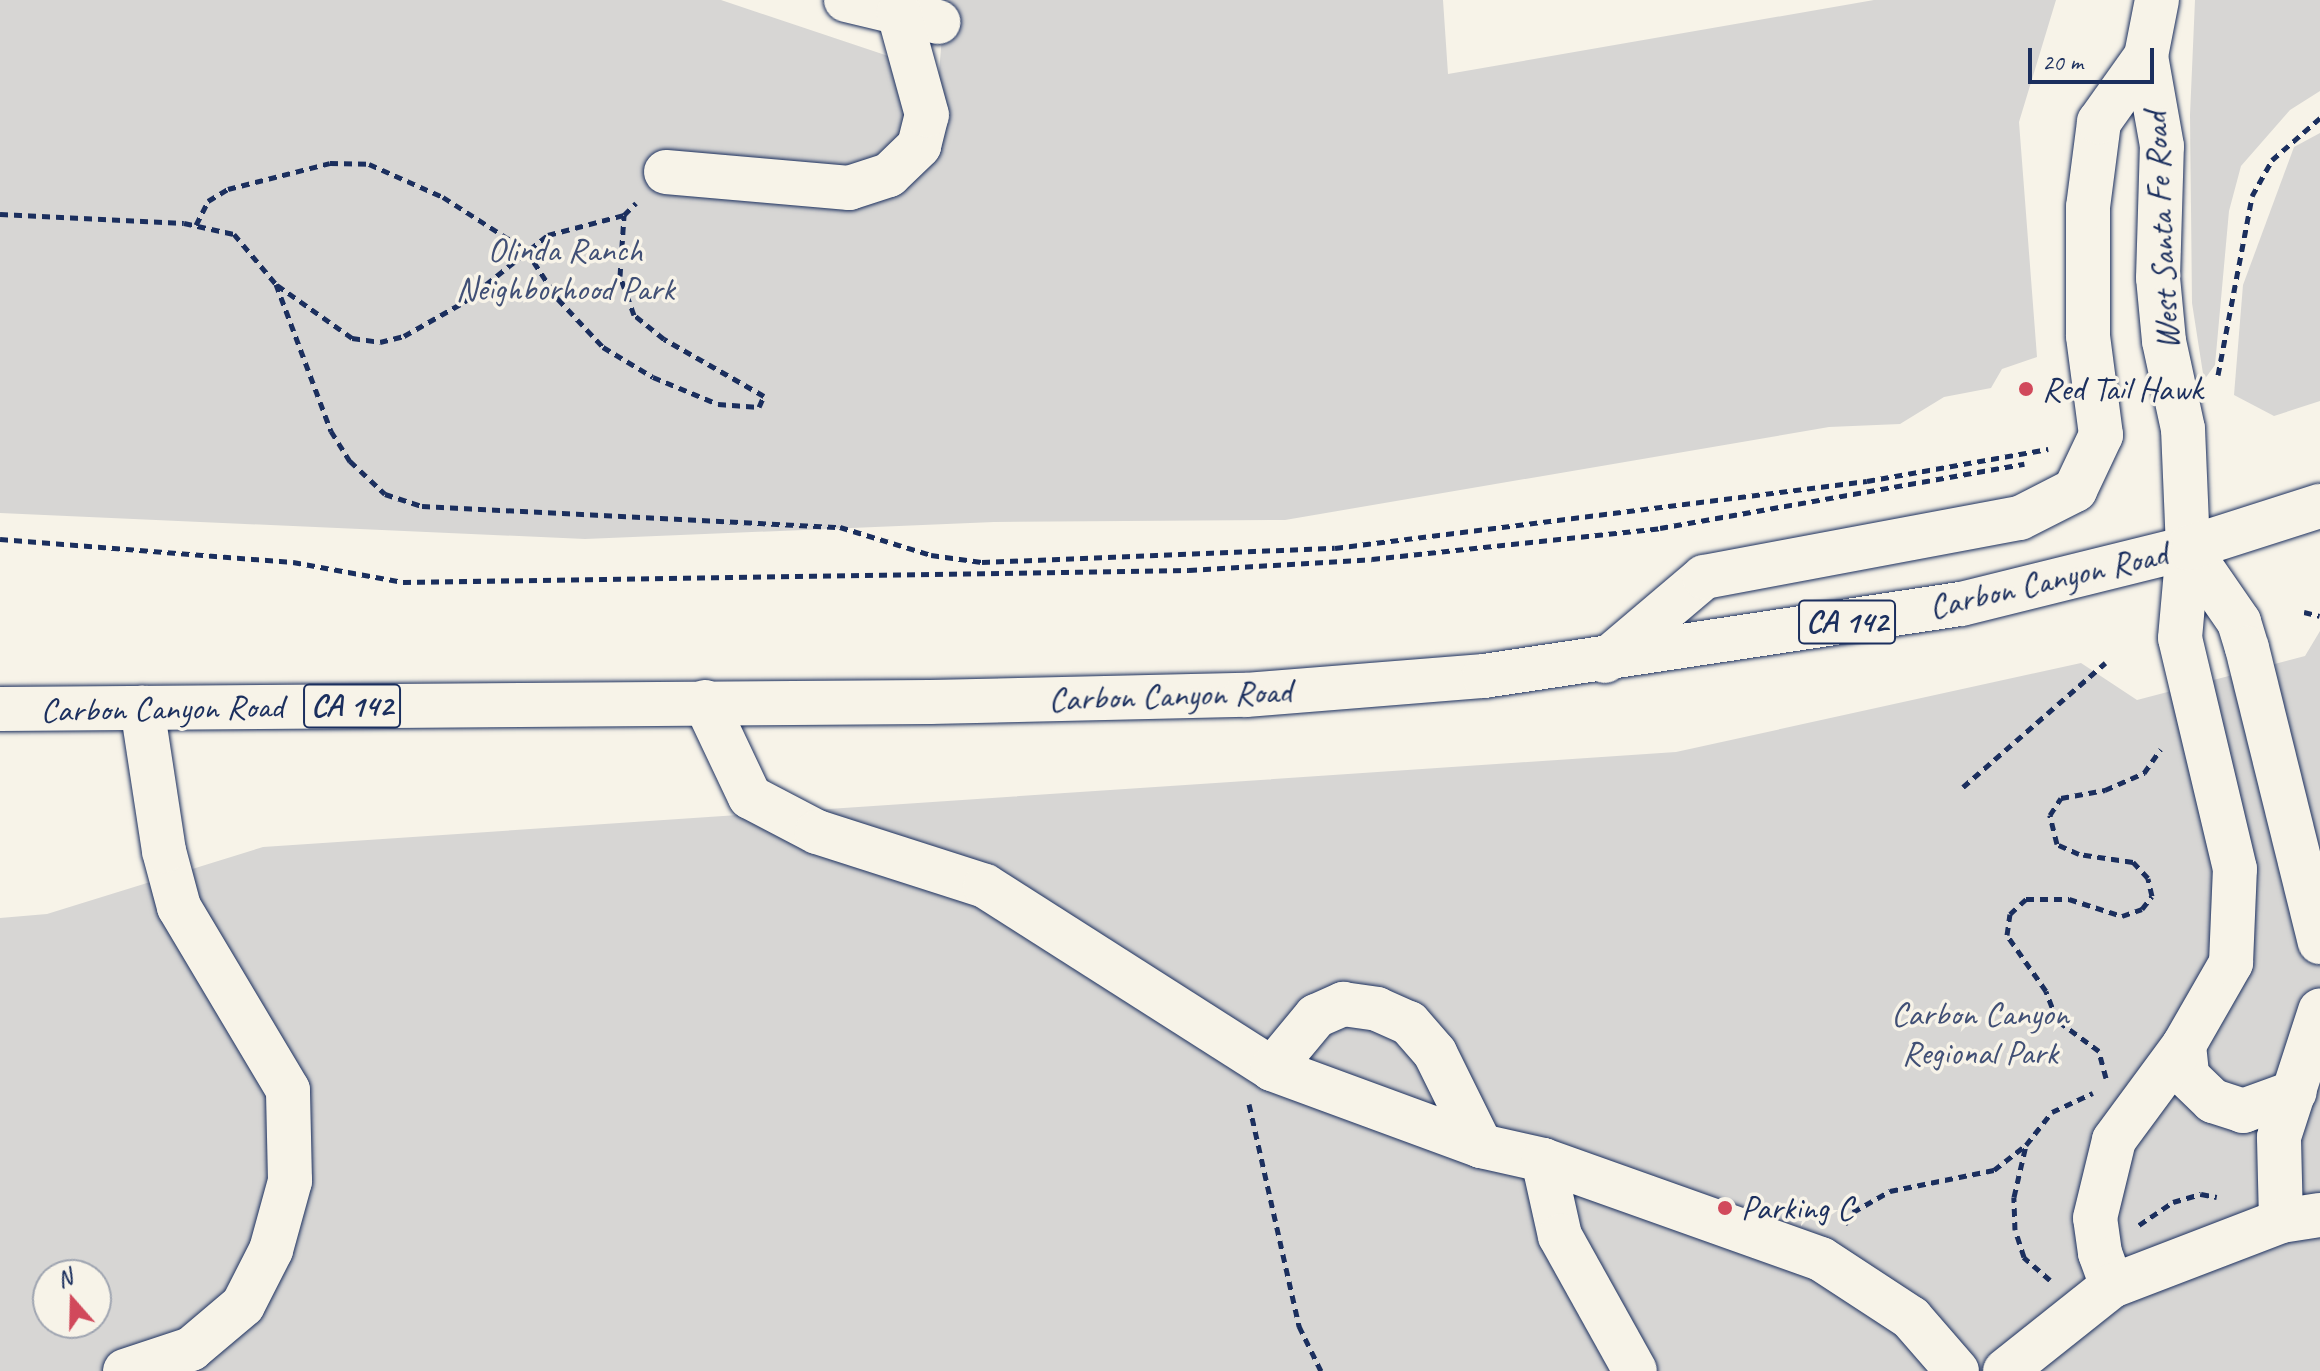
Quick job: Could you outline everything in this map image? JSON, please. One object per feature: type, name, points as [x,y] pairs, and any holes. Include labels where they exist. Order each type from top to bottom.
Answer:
[{"type":"main road","points":[[666,172],[849,188],[889,175],[919,146],[927,115],[919,18],[846,0]]},
{"type":"main road","name":"West Santa Fe Road","points":[[2106,1270],[2095,1218],[2114,1140],[2184,1045],[2231,963],[2235,869],[2180,638],[2188,548],[2183,429],[2164,341],[2158,278],[2162,146],[2146,56],[2157,0]]},
{"type":"main road","name":"West Santa Fe Road","points":[[1605,661],[1704,577],[2020,518],[2075,490],[2101,435],[2088,336],[2088,207],[2099,122],[2146,56]]},
{"type":"main road","name":"Carbon Canyon Road","points":[[0,709],[1246,695],[1484,676],[1605,661],[1961,604],[2188,548],[2320,506]]},
{"type":"main road","points":[[2188,548],[2243,635],[2320,942]]},
{"type":"main road","points":[[705,702],[750,797],[817,832],[985,886],[1272,1069],[1481,1146],[1543,1160],[1821,1259],[1911,1318],[1957,1371]]},
{"type":"main road","points":[[125,1371],[191,1349],[243,1305],[271,1250],[290,1181],[288,1090],[179,907],[164,851],[142,708]]},
{"type":"main road","points":[[1272,1069],[1316,1016],[1343,1004],[1377,1009],[1409,1023],[1435,1053],[1481,1146]]},
{"type":"main road","points":[[2005,1371],[2106,1270],[2300,1218],[2279,1137],[2320,1011]]},
{"type":"main road","points":[[2184,1045],[2187,1076],[2213,1101],[2243,1111],[2295,1092]]},
{"type":"main road","points":[[1543,1160],[1560,1236],[1635,1371]]},
{"type":"path","points":[[2215,389],[2252,196],[2272,160],[2320,118]]},
{"type":"path","points":[[196,225],[208,201],[228,189],[330,163],[369,164],[443,197],[526,250],[558,299],[603,347],[653,377],[718,404],[759,407],[764,396],[664,339],[634,315],[620,276],[624,215]]},
{"type":"path","points":[[0,214],[196,225],[234,234],[276,284],[352,338],[380,342],[404,336],[464,302],[548,235],[624,215],[666,172]]},
{"type":"path","points":[[276,284],[331,431],[370,482],[403,502],[840,527],[931,555],[982,562],[1335,548],[1867,481],[2060,448]]},
{"type":"path","points":[[0,539],[278,560],[403,582],[1189,570],[1372,559],[1660,528],[2038,465]]},
{"type":"path","points":[[2304,612],[2320,616]]},
{"type":"path","points":[[1963,787],[2105,663]]},
{"type":"path","points":[[1821,1259],[1853,1212],[1890,1191],[1994,1170],[2026,1145],[2052,1112],[2108,1086],[2099,1051],[2057,1020],[2046,991],[2007,935],[2010,914],[2026,899],[2069,899],[2122,916],[2142,909],[2152,896],[2148,878],[2133,862],[2079,854],[2057,844],[2050,815],[2061,798],[2105,790],[2144,773],[2163,746],[2162,732]]},
{"type":"path","points":[[1272,1069],[1248,1094],[1253,1138],[1299,1326],[1321,1371]]},
{"type":"path","points":[[2026,1145],[2014,1197],[2015,1230],[2024,1257],[2054,1281],[2106,1270]]},
{"type":"green space","name":"Olinda Ranch Neighborhood Park","points":[[0,0],[721,0],[939,73],[945,0],[1443,0],[1448,74],[1874,0],[2056,0],[2019,122],[2037,357],[2002,369],[1991,388],[1944,397],[1900,424],[1829,427],[1285,520],[994,522],[585,539],[0,513]]},
{"type":"green space","points":[[2195,0],[2320,0],[2320,91],[2290,110],[2241,166],[2229,211],[2215,365],[2204,380],[2192,303],[2190,115]]},
{"type":"green space","points":[[2320,133],[2320,401],[2274,416],[2234,395],[2243,285],[2294,147]]},
{"type":"green space","name":"Carbon Canyon Regional Park","points":[[2320,631],[2320,1371],[0,1371],[0,918],[47,914],[263,847],[1676,752],[2081,663],[2137,700],[2305,656]]},
{"type":"place","name":"Red Tail Hawk","points":[[2026,389]]},
{"type":"place","name":"Parking C","points":[[1725,1208]]}]
